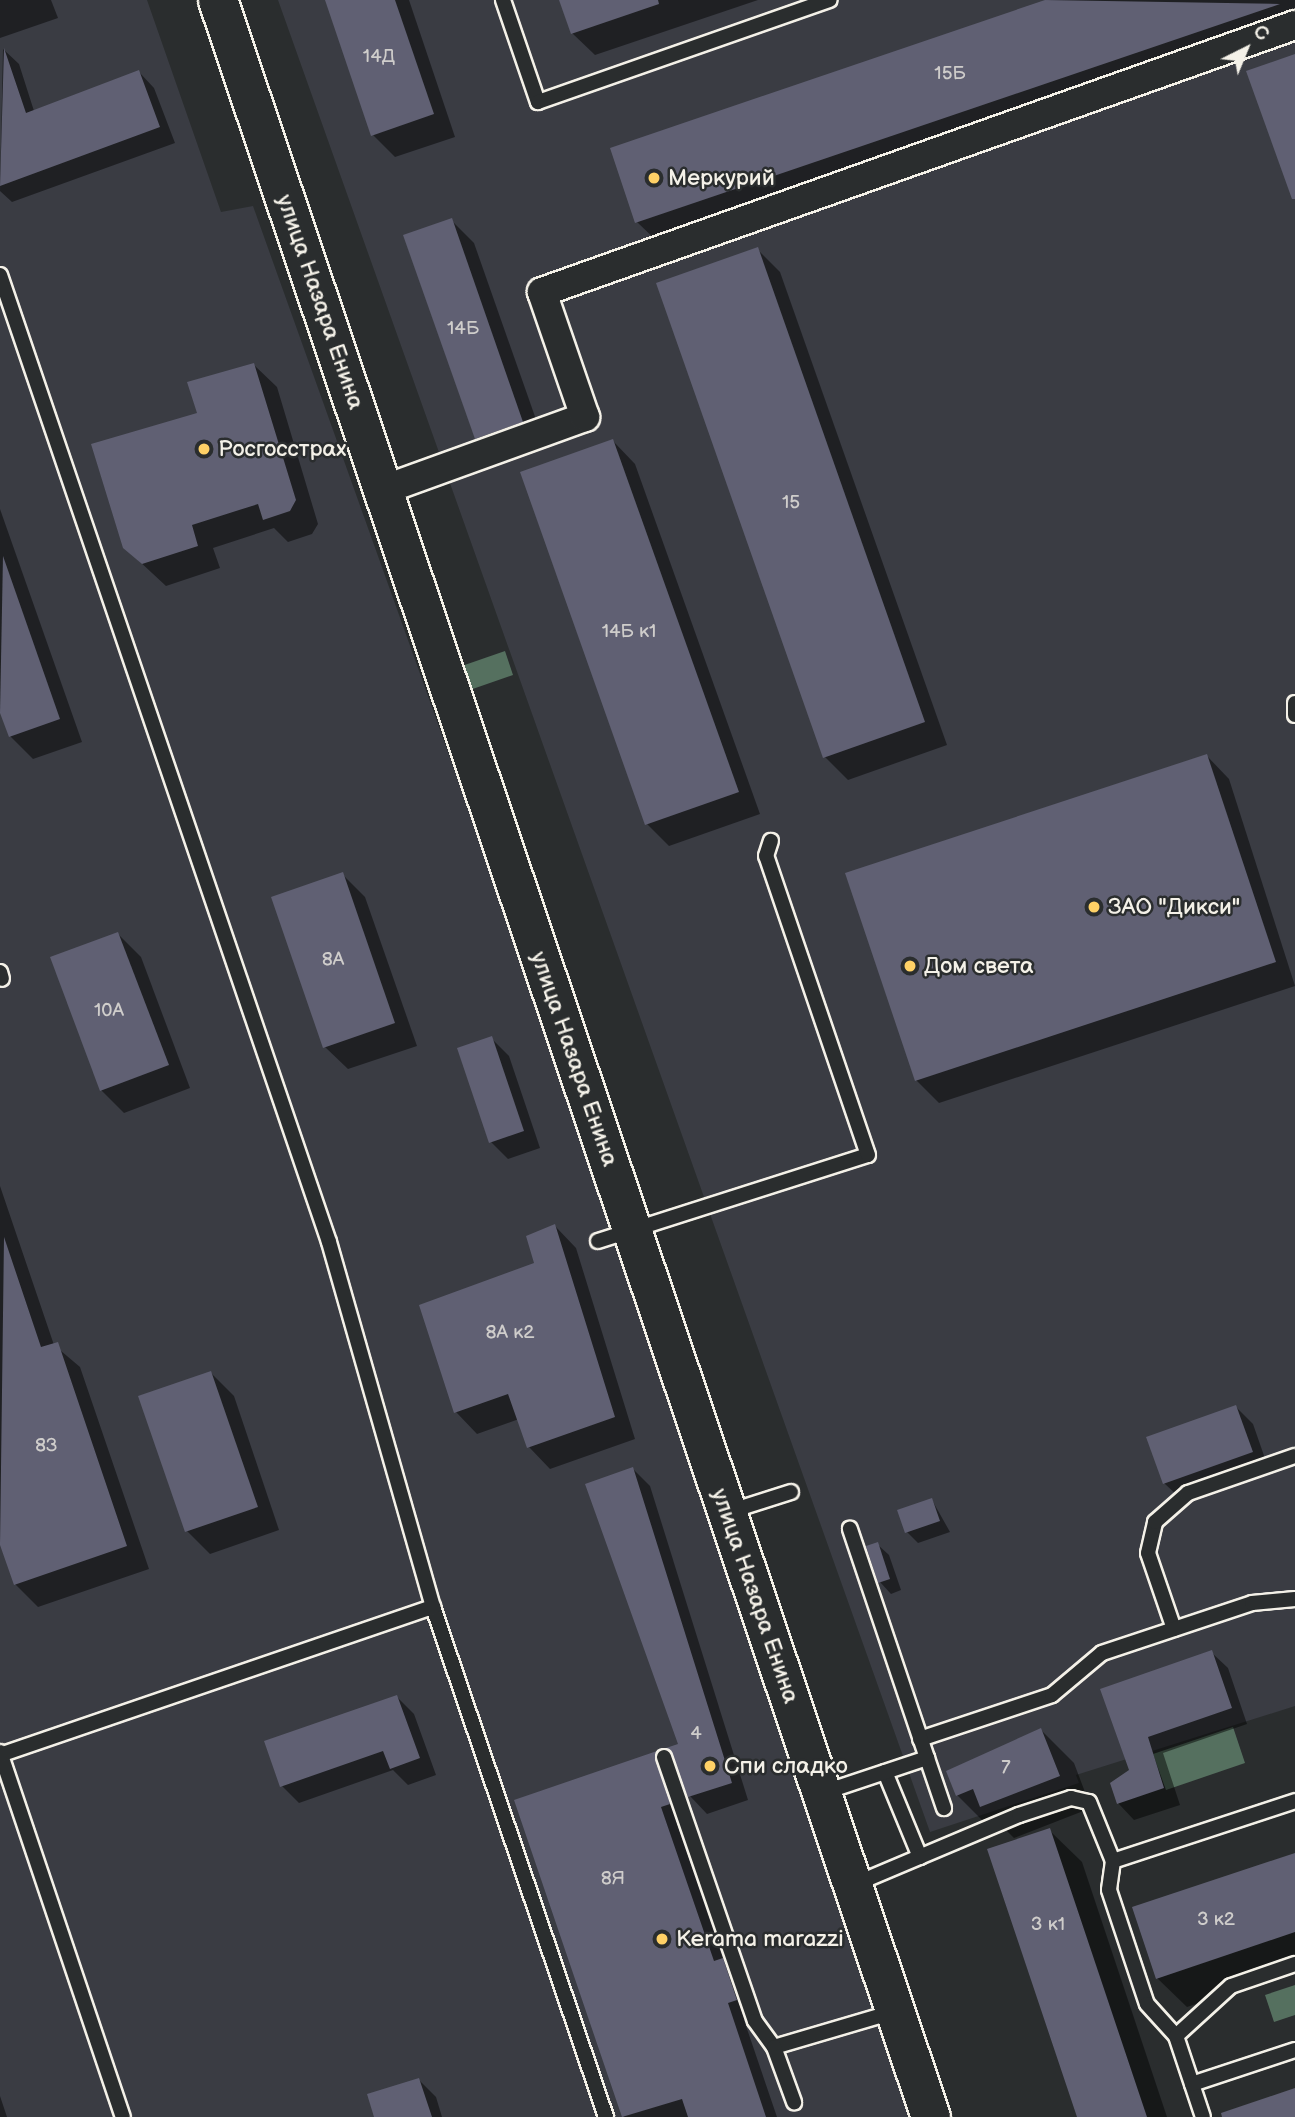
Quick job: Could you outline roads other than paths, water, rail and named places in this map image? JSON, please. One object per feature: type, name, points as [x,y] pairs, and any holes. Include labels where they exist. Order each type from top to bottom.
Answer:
[{"type":"main road","name":"улица Назара Енина","points":[[218,0],[383,490],[615,1236],[727,1513],[931,2117]]},
{"type":"street","points":[[383,490],[585,417],[542,292],[1295,25]]},
{"type":"lane","points":[[503,0],[538,102],[830,0]]},
{"type":"lane","points":[[0,275],[329,1242],[433,1607],[606,2117]]},
{"type":"lane","points":[[1295,703],[1295,715]]},
{"type":"lane","points":[[615,1236],[868,1155],[766,856],[772,841]]},
{"type":"lane","points":[[1174,1629],[1148,1553],[1148,1531],[1188,1493],[1295,1456]]},
{"type":"lane","points":[[727,1513],[791,1492]]},
{"type":"lane","points":[[850,1529],[944,1808]]},
{"type":"lane","points":[[920,1739],[1052,1695],[1102,1653],[1252,1603],[1295,1599]]},
{"type":"lane","points":[[123,2117],[0,1754],[433,1607]]},
{"type":"lane","points":[[664,1757],[755,2021],[774,2047],[794,2102]]},
{"type":"lane","points":[[821,1793],[927,1758]]},
{"type":"lane","points":[[885,1772],[920,1857]]},
{"type":"lane","points":[[852,1885],[1081,1798],[1096,1812],[1113,1861],[1109,1890],[1147,2004],[1176,2036],[1203,2117]]},
{"type":"lane","points":[[1113,1861],[1295,1801]]},
{"type":"lane","points":[[1176,2036],[1231,1986],[1295,1964]]},
{"type":"lane","points":[[774,2047],[895,2012]]},
{"type":"lane","points":[[1192,2084],[1295,2050]]},
{"type":"place","name":"Меркурий","points":[[654,178]]},
{"type":"place","name":"Росгосстрах","points":[[204,449]]},
{"type":"place","name":"ЗАО \"Дикси\"","points":[[1094,907]]},
{"type":"place","name":"Дом света","points":[[910,966]]},
{"type":"place","name":"Спи сладко","points":[[710,1766]]},
{"type":"place","name":"Kerama marazzi","points":[[662,1939]]}]
